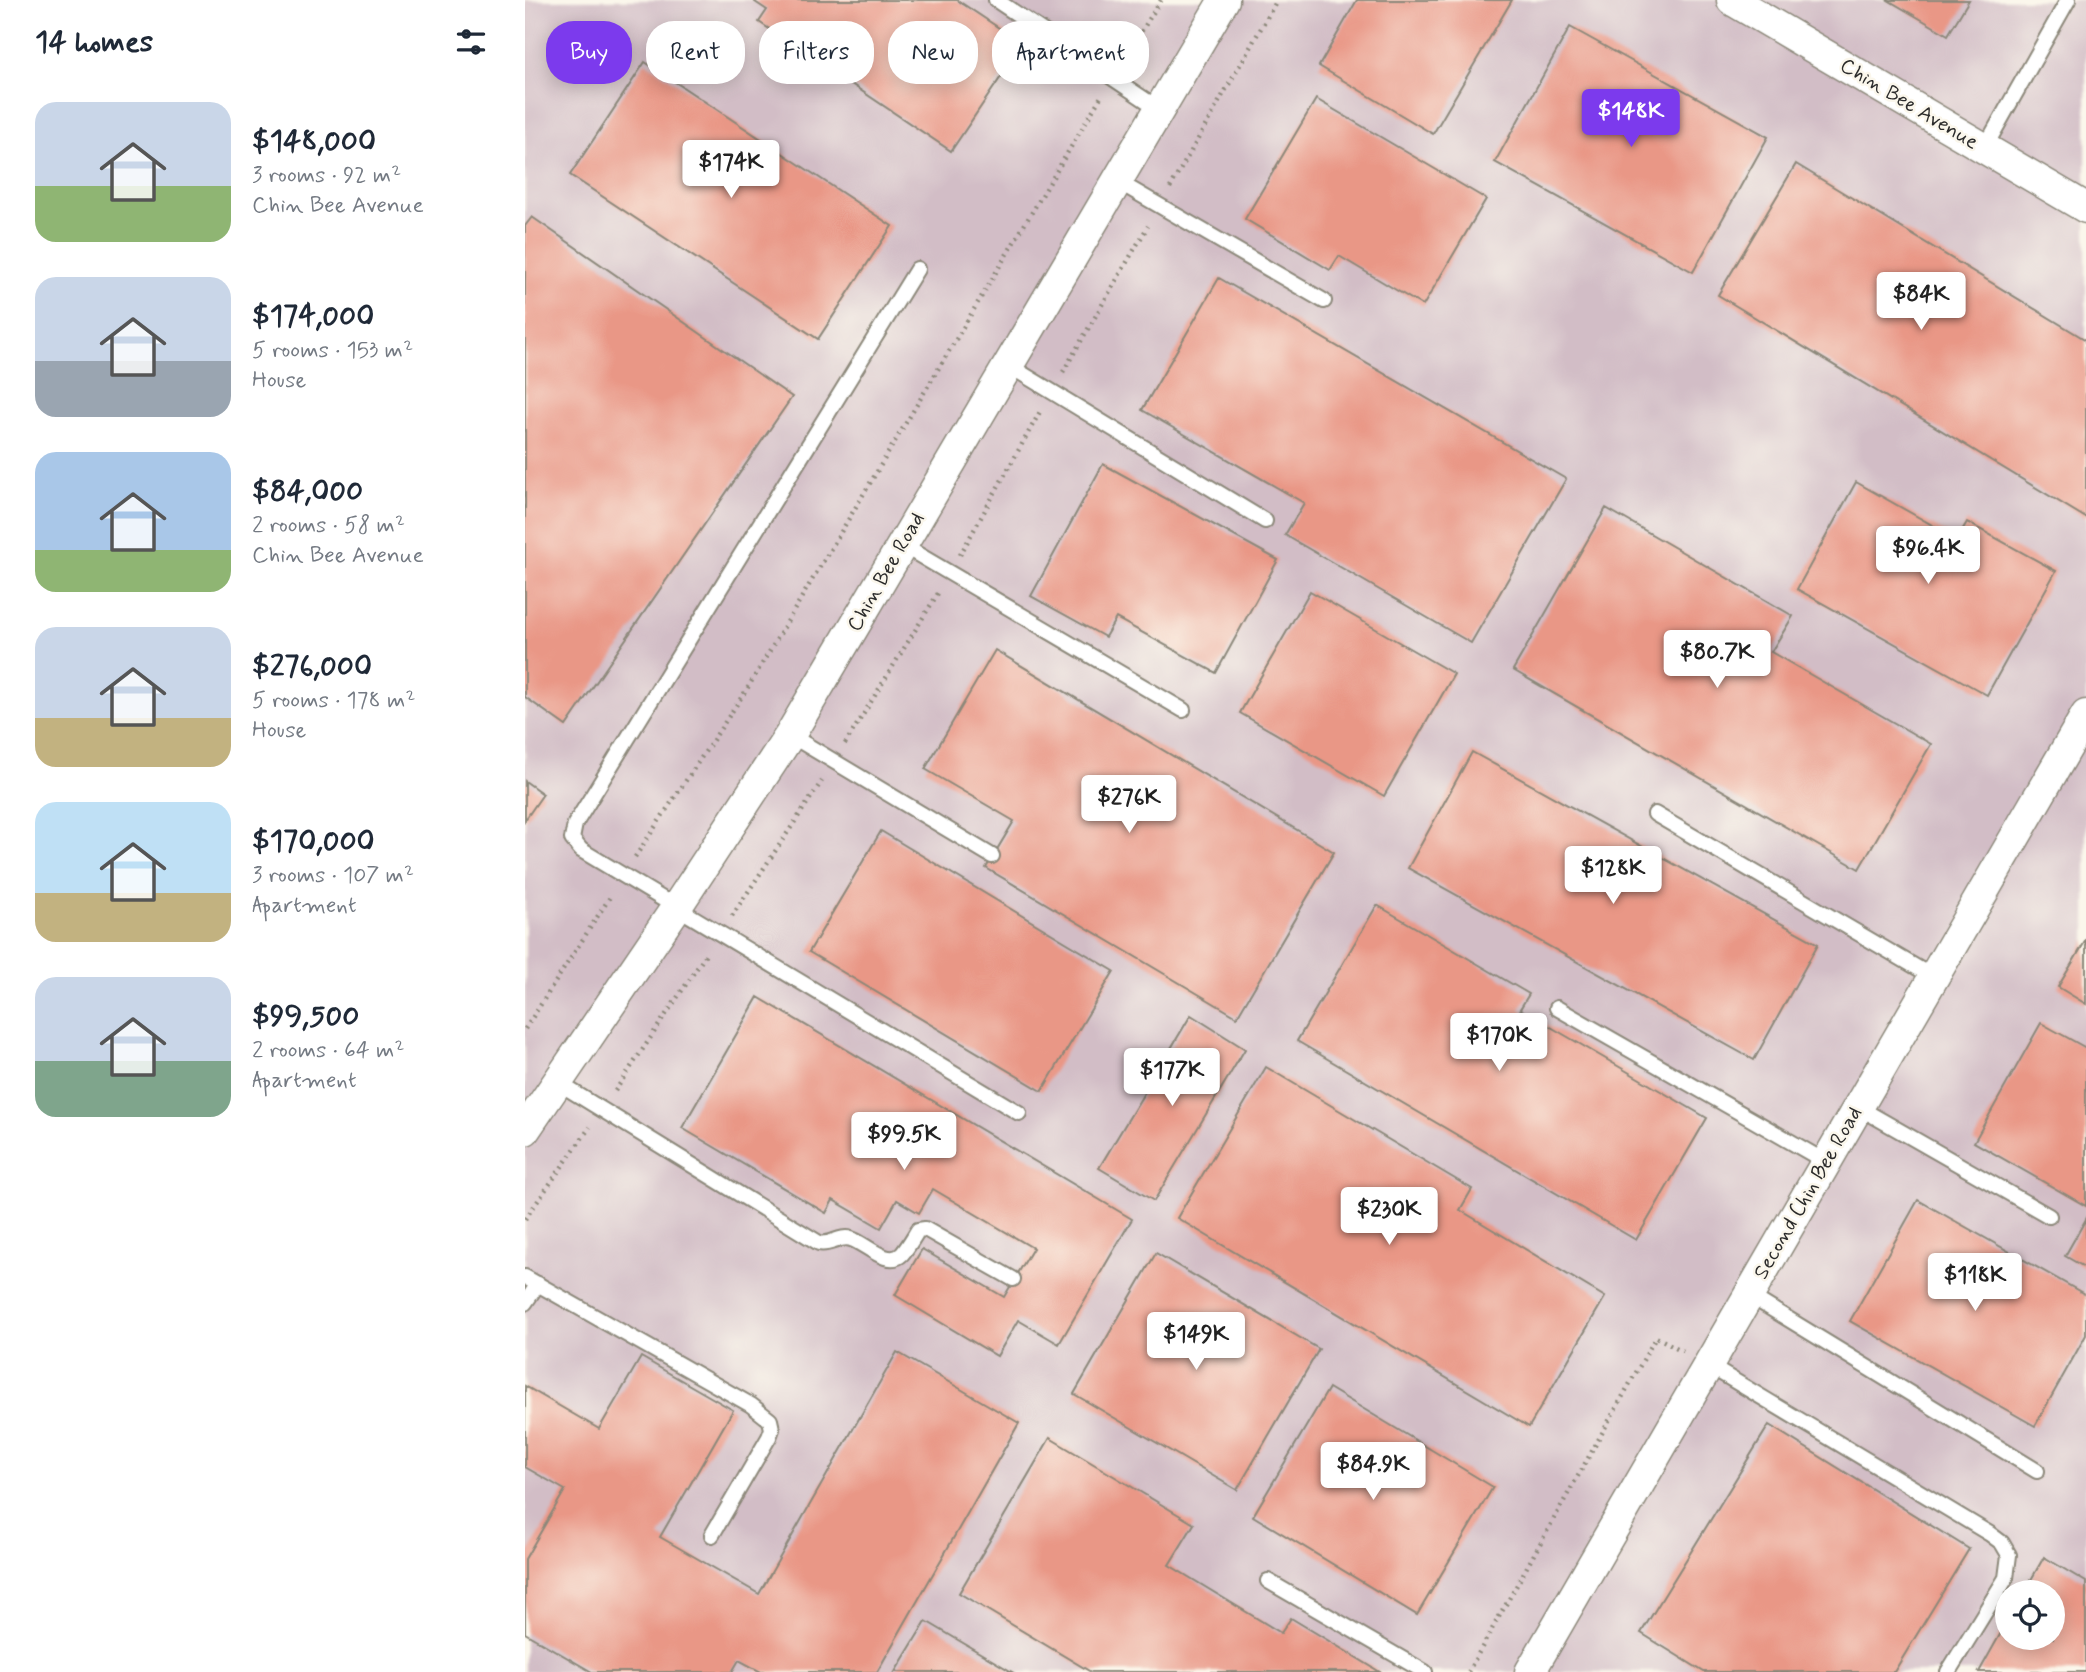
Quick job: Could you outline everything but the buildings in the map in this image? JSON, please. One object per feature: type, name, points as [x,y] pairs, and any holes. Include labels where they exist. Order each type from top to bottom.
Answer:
[{"type":"street","name":"Chin Bee Road","points":[[525,1130],[790,735],[1224,0]]},
{"type":"street","name":"Chin Bee Avenue","points":[[1732,0],[2086,208]]},
{"type":"street","name":"Second Chin Bee Road","points":[[1529,1672],[2086,715]]},
{"type":"lane","points":[[996,0],[1027,21]]},
{"type":"lane","points":[[1984,149],[2068,0]]},
{"type":"lane","points":[[1121,84],[1159,109]]},
{"type":"lane","points":[[1117,181],[1324,301]]},
{"type":"lane","points":[[917,269],[575,824],[572,839],[581,850],[1019,1113]]},
{"type":"lane","points":[[1008,365],[1265,521]]},
{"type":"lane","points":[[902,545],[1183,710]]},
{"type":"lane","points":[[790,735],[992,856]]},
{"type":"lane","points":[[1655,814],[1933,977]]},
{"type":"lane","points":[[1557,1008],[1826,1162]]},
{"type":"lane","points":[[557,1082],[818,1243],[826,1245],[844,1238],[851,1239],[887,1258],[894,1258],[901,1256],[918,1230],[925,1229],[1013,1279]]},
{"type":"lane","points":[[1858,1107],[2049,1216]]},
{"type":"lane","points":[[525,1303],[532,1280],[751,1405],[771,1420],[769,1437],[712,1535]]},
{"type":"lane","points":[[1749,1295],[2037,1471]]},
{"type":"lane","points":[[1708,1365],[2001,1543],[2009,1555],[2006,1578],[1948,1672]]},
{"type":"lane","points":[[1268,1581],[1425,1672]]},
{"type":"path","points":[[1148,21],[1161,0]]},
{"type":"path","points":[[525,1219],[602,1110],[835,761],[950,573],[1277,0]]},
{"type":"path","points":[[525,1029],[747,689],[1108,84]]},
{"type":"path","points":[[1468,1672],[1656,1337],[1708,1365]]},
{"type":"shaded area","points":[[525,0],[2086,0],[2086,1672],[525,1672]]}]
